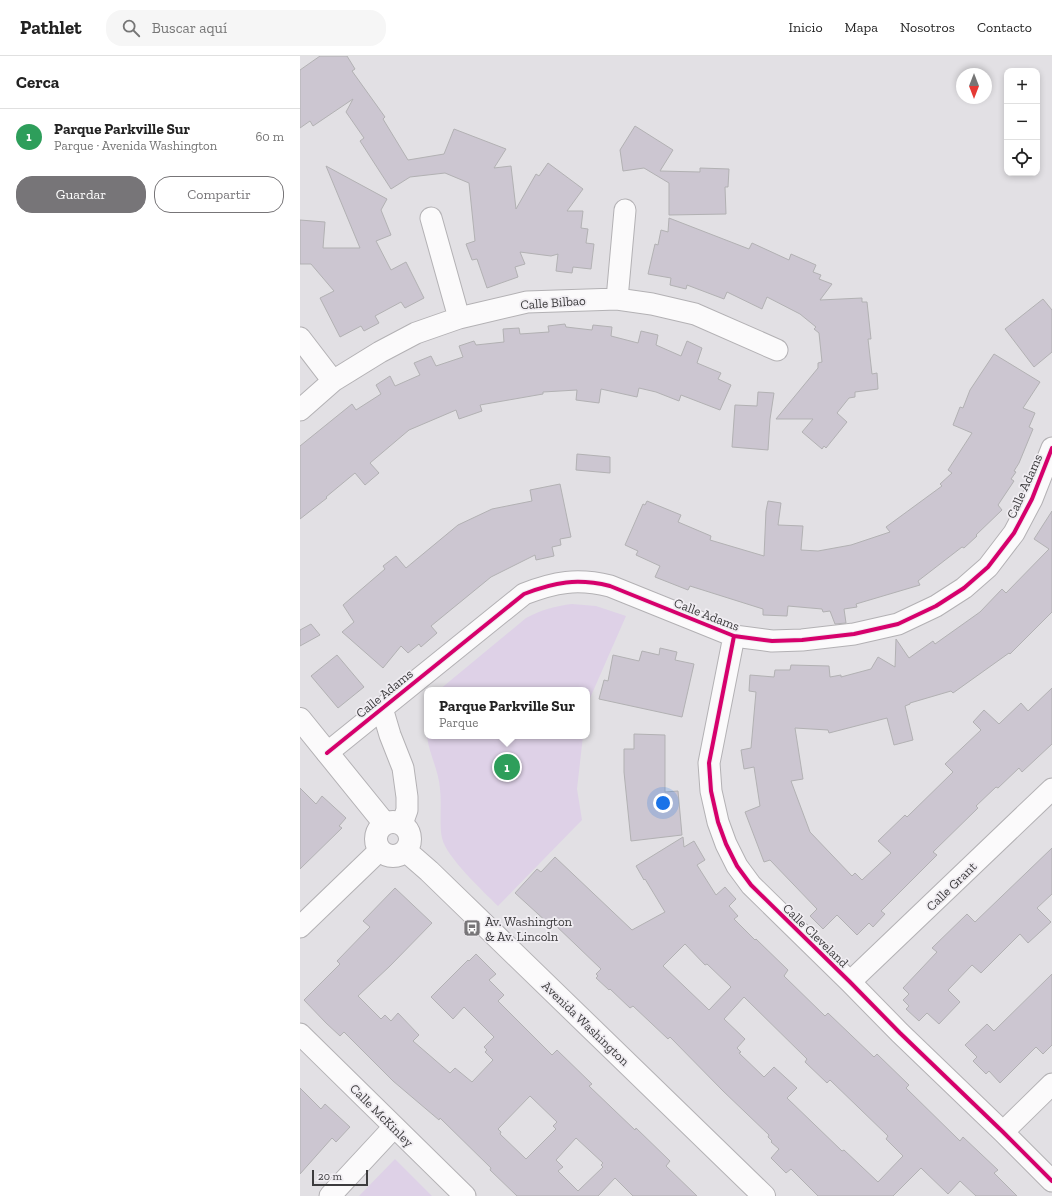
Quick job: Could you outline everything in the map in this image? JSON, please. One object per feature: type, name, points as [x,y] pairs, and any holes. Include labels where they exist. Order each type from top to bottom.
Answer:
[{"type":"street","points":[[616,299],[625,210]]},
{"type":"street","points":[[431,218],[459,318]]},
{"type":"street","name":"Calle Bilbao","points":[[300,410],[333,381],[416,333],[459,318],[527,302],[616,299],[652,304],[695,314],[777,350]]},
{"type":"street","points":[[300,338],[333,381]]},
{"type":"street","name":"Calle Adams","points":[[327,753],[524,594],[551,584],[567,582],[592,582],[610,586],[734,636],[772,641],[802,640],[854,634],[898,624],[936,606],[964,588],[988,567],[1014,533],[1032,499],[1052,448]]},
{"type":"street","name":"Calle Cleveland","points":[[734,636],[709,763],[711,791],[718,822],[726,844],[737,866],[751,885],[1052,1181]]},
{"type":"street","points":[[300,719],[327,753],[394,824],[407,828],[411,840],[410,846],[406,851],[396,857],[384,854],[380,850],[376,839],[380,828],[394,824],[407,810],[407,797],[403,768],[390,735],[382,708]]},
{"type":"street","name":"Calle Grant","points":[[850,982],[1052,789]]},
{"type":"street","points":[[300,927],[380,850]]},
{"type":"street","name":"Avenida Washington","points":[[406,851],[435,876],[764,1196]]},
{"type":"street","name":"Calle McKinley","points":[[300,1034],[465,1196]]},
{"type":"street","points":[[1003,1132],[1052,1084]]},
{"type":"street","points":[[330,1196],[394,1127]]},
{"type":"shaded area","points":[[572,604],[596,606],[626,616],[590,698],[590,687],[443,687],[526,618],[560,606]]},
{"type":"shaded area","points":[[428,739],[583,739],[577,789],[582,820],[498,906],[466,874],[450,855],[445,846],[441,833],[441,795],[439,782]]},
{"type":"shaded area","points":[[395,1159],[432,1196],[359,1196]]},
{"type":"building","points":[[320,56],[347,56],[355,69],[352,71],[385,117],[383,119],[408,160],[444,154],[454,129],[506,149],[494,168],[511,166],[516,209],[536,174],[539,176],[548,163],[583,189],[567,211],[583,211],[581,228],[588,229],[586,243],[594,244],[591,269],[573,267],[572,273],[556,271],[558,254],[551,256],[520,252],[525,264],[515,267],[518,277],[487,288],[477,259],[472,260],[466,244],[475,241],[469,183],[445,173],[410,177],[391,189],[360,141],[364,138],[346,112],[353,99],[313,126],[310,121],[300,128],[300,70]]},
{"type":"building","points":[[635,126],[673,150],[660,171],[700,172],[700,168],[729,169],[728,187],[725,187],[726,214],[669,215],[669,183],[644,168],[623,171],[620,150]]},
{"type":"building","points":[[326,166],[387,199],[381,210],[391,235],[376,241],[391,270],[406,262],[424,298],[405,308],[401,302],[375,316],[379,323],[364,331],[361,326],[340,337],[320,298],[334,291],[311,264],[300,264],[300,220],[325,222],[323,248],[360,248]]},
{"type":"building","points":[[669,218],[749,249],[752,243],[789,260],[791,254],[816,265],[813,272],[821,275],[819,279],[832,284],[820,300],[862,298],[862,302],[867,302],[871,339],[868,339],[872,374],[877,373],[878,389],[855,392],[855,397],[849,398],[837,413],[847,422],[826,448],[824,446],[822,449],[802,432],[813,419],[776,419],[818,368],[818,363],[822,362],[819,333],[814,329],[816,327],[800,314],[767,297],[762,309],[727,292],[724,299],[687,285],[686,289],[670,285],[671,278],[648,274],[655,244],[658,245],[661,230],[668,232]]},
{"type":"building","points":[[1043,299],[1052,310],[1052,352],[1034,367],[1005,329]]},
{"type":"building","points":[[565,324],[566,327],[592,330],[593,325],[612,327],[611,336],[638,343],[641,331],[658,335],[656,345],[681,356],[687,341],[702,348],[697,363],[721,373],[718,379],[731,385],[720,410],[681,395],[679,401],[656,392],[639,388],[637,397],[601,389],[599,403],[576,400],[577,390],[543,392],[543,394],[480,405],[482,411],[459,419],[456,410],[409,430],[370,463],[379,473],[365,485],[355,473],[326,497],[327,498],[300,519],[300,446],[352,404],[356,410],[381,394],[376,385],[390,376],[395,386],[420,375],[414,363],[431,356],[436,366],[463,357],[459,346],[474,341],[476,345],[504,342],[503,329],[519,328],[520,334],[549,332],[548,326]]},
{"type":"building","points":[[994,354],[1040,382],[1023,408],[1035,413],[1029,427],[1033,429],[1019,463],[1014,471],[1016,472],[1011,479],[1014,481],[998,505],[1002,510],[964,548],[962,547],[918,581],[920,585],[856,604],[857,607],[844,609],[846,623],[835,624],[830,611],[823,612],[822,609],[788,606],[787,616],[763,615],[763,609],[690,586],[688,590],[655,577],[660,566],[636,555],[638,551],[625,545],[643,504],[645,505],[647,501],[681,515],[678,522],[711,536],[710,540],[764,556],[766,511],[768,501],[781,503],[778,525],[803,526],[801,550],[818,551],[851,545],[890,532],[886,527],[942,486],[940,484],[952,473],[948,470],[972,433],[953,425],[960,407],[963,408],[970,390]]},
{"type":"building","points":[[758,392],[774,393],[770,419],[768,450],[732,447],[735,405],[757,406]]},
{"type":"building","points":[[577,454],[610,457],[610,473],[576,470]]},
{"type":"building","points":[[560,484],[571,537],[560,539],[561,545],[552,547],[554,556],[536,560],[535,555],[491,577],[431,626],[437,633],[421,647],[419,644],[408,653],[401,646],[383,668],[342,632],[354,622],[343,605],[385,569],[383,566],[396,556],[406,568],[458,525],[492,509],[532,501],[530,490]]},
{"type":"building","points":[[1052,511],[1052,612],[1010,654],[1009,653],[953,693],[951,691],[910,703],[905,706],[913,740],[894,745],[887,718],[829,733],[828,730],[795,728],[803,779],[791,781],[810,832],[852,876],[855,873],[862,880],[891,853],[878,841],[905,815],[907,817],[953,772],[945,764],[981,730],[973,722],[984,710],[999,724],[1021,703],[1028,711],[1052,688],[1052,744],[1022,772],[1019,768],[976,806],[978,808],[933,852],[937,855],[881,911],[885,914],[873,927],[869,923],[857,935],[837,915],[823,929],[810,916],[817,909],[770,860],[764,862],[745,812],[760,806],[754,767],[744,769],[741,750],[751,748],[756,692],[749,691],[750,675],[774,677],[775,670],[790,670],[791,665],[829,666],[830,677],[841,675],[841,677],[871,669],[878,657],[895,667],[896,639],[909,658],[933,641],[935,644],[980,612],[1002,589],[1006,593],[1049,549],[1034,539]]},
{"type":"building","points":[[311,624],[320,635],[300,646],[300,630]]},
{"type":"building","points":[[660,648],[677,652],[675,660],[694,664],[682,717],[599,699],[604,680],[608,681],[613,655],[639,661],[642,651],[659,655]]},
{"type":"building","points":[[337,655],[364,687],[338,708],[311,676]]},
{"type":"building","points":[[634,734],[665,735],[665,792],[678,791],[682,835],[631,841],[624,772],[624,749],[634,749]]},
{"type":"building","points":[[300,788],[316,804],[322,796],[346,818],[339,826],[342,828],[300,869]]},
{"type":"building","points":[[683,837],[684,847],[694,841],[705,860],[697,865],[716,895],[725,887],[736,899],[729,906],[738,916],[734,919],[788,970],[784,976],[825,1016],[828,1013],[874,1057],[877,1054],[909,1085],[906,1088],[960,1141],[963,1137],[998,1170],[994,1173],[1017,1196],[976,1196],[960,1181],[948,1194],[921,1168],[893,1196],[818,1196],[791,1169],[786,1173],[771,1158],[779,1149],[771,1142],[772,1141],[768,1137],[769,1135],[670,1037],[668,1039],[633,1006],[630,1008],[596,978],[598,976],[596,974],[601,969],[552,922],[549,924],[515,893],[537,869],[541,872],[555,857],[632,930],[665,912],[636,866]],"holes":[[[685,944],[705,965],[707,964],[731,987],[709,1010],[663,966]],[[744,997],[807,1059],[805,1062],[827,1083],[830,1080],[888,1136],[886,1139],[903,1156],[878,1182],[844,1150],[842,1151],[787,1098],[797,1088],[774,1067],[764,1077],[739,1053],[741,1052],[737,1048],[745,1039],[724,1019]]]},
{"type":"building","points":[[1052,848],[1052,894],[1037,908],[1051,922],[1028,943],[1020,934],[981,973],[972,965],[948,990],[960,1002],[939,1024],[927,1013],[919,1021],[906,1009],[909,1006],[903,1000],[909,994],[903,988],[937,952],[932,948],[967,914],[975,922]]},
{"type":"building","points":[[395,888],[432,923],[358,996],[381,1019],[385,1015],[391,1021],[398,1013],[419,1035],[413,1041],[450,1073],[455,1068],[472,1082],[493,1060],[485,1052],[487,1050],[484,1047],[494,1037],[464,1007],[453,1019],[431,997],[476,954],[496,974],[489,980],[504,995],[498,1001],[552,1055],[557,1050],[592,1084],[589,1086],[670,1161],[666,1166],[697,1196],[633,1196],[615,1178],[598,1196],[517,1196],[440,1118],[439,1120],[393,1081],[344,1032],[340,1036],[304,1000],[340,964],[337,961],[370,927],[363,921]],"holes":[[[530,1096],[557,1122],[553,1126],[556,1129],[526,1159],[500,1134],[501,1132],[498,1129]],[[576,1138],[603,1163],[601,1165],[603,1167],[578,1191],[558,1171],[563,1167],[556,1160]]]},
{"type":"building","points":[[1052,974],[1052,1045],[1043,1054],[1036,1047],[1000,1083],[989,1071],[986,1074],[973,1061],[977,1057],[965,1045],[987,1024],[994,1031]]},
{"type":"building","points":[[300,1088],[321,1109],[325,1104],[350,1127],[336,1142],[332,1138],[300,1174]]},
{"type":"cycle path","points":[[327,753],[524,594],[556,584],[566,582],[587,582],[610,586],[734,636],[772,641],[802,640],[854,634],[898,624],[936,606],[964,588],[988,567],[1014,533],[1032,499],[1052,448]]},
{"type":"cycle path","points":[[734,636],[709,763],[711,791],[718,822],[726,844],[737,866],[751,885],[1052,1181]]},
{"type":"place","name":"Parque Parkville Sur","points":[[507,767]]},
{"type":"place","name":"Av. Washington & Av. Lincoln","points":[[472,928]]}]
